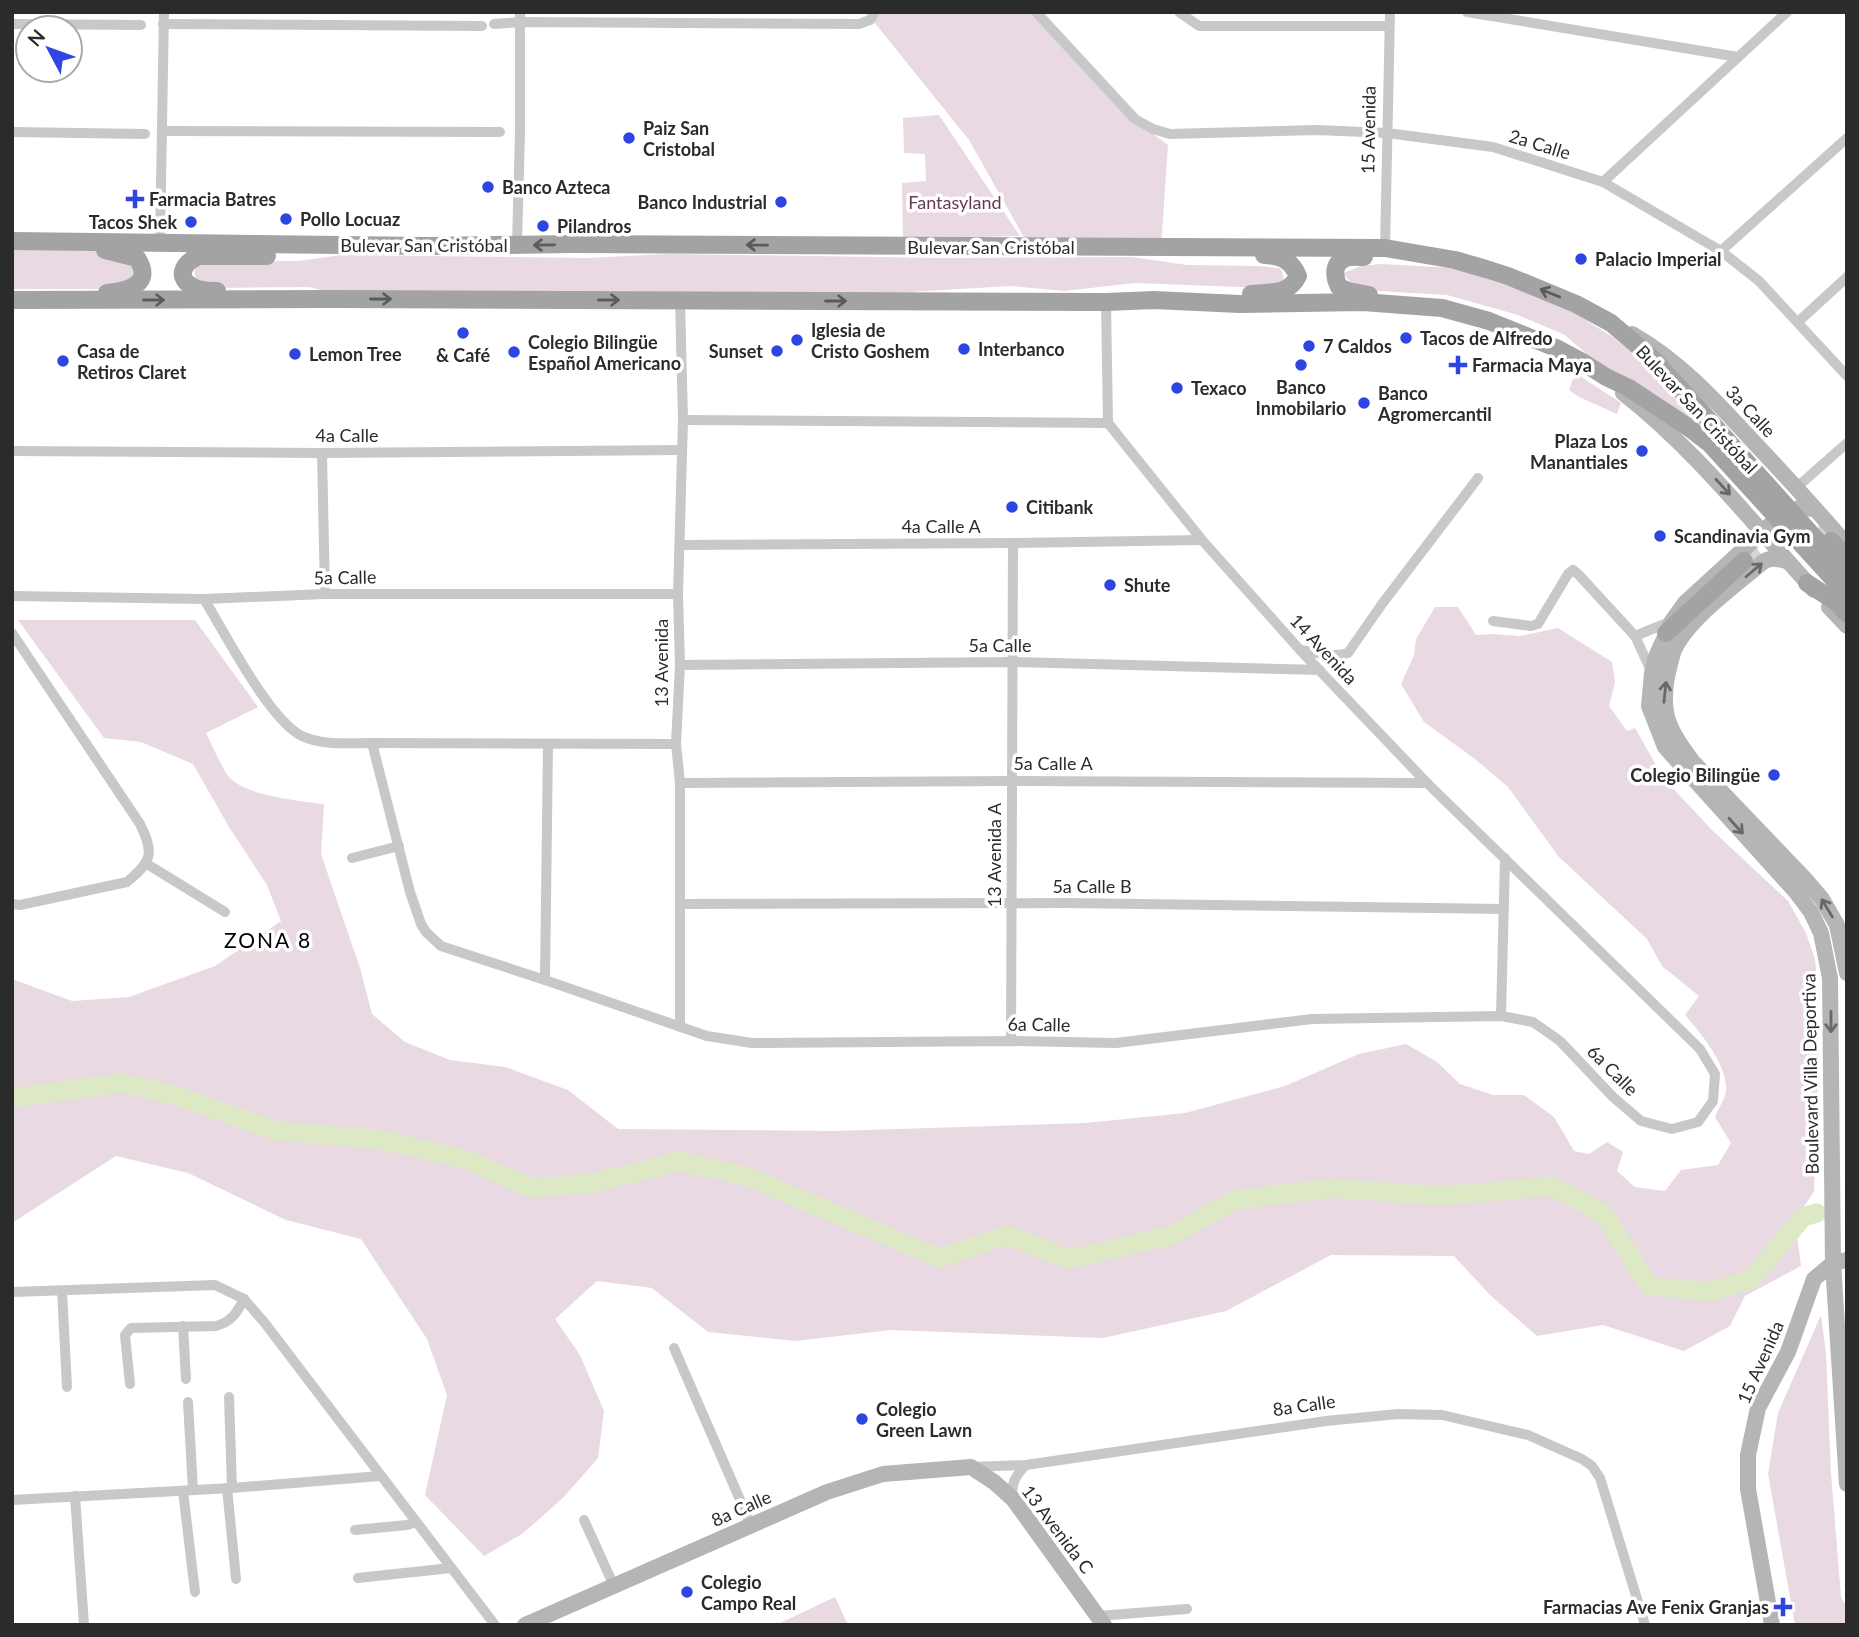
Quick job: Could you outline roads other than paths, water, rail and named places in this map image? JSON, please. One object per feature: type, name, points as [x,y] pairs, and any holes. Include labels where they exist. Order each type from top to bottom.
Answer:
[{"type":"main road","name":"Bulevar San Cristóbal","points":[[12,243],[1385,248],[1455,260],[1528,284],[1576,304],[1611,323],[1652,358],[1847,574]]},
{"type":"main road","points":[[12,243],[124,253],[136,258],[142,265],[143,272],[132,288],[121,291],[12,293]]},
{"type":"main road","points":[[332,246],[290,256],[199,256],[184,265],[183,275],[187,283],[196,289],[301,290],[332,299]]},
{"type":"main road","points":[[1132,247],[1196,254],[1275,256],[1287,259],[1298,276],[1294,285],[1285,291],[1154,300]]},
{"type":"main road","points":[[1443,308],[1421,300],[1348,291],[1339,287],[1335,271],[1346,258],[1455,260]]},
{"type":"main road","name":"Bulevar San Cristóbal","points":[[12,300],[1154,300],[1239,304],[1363,302],[1443,308],[1535,338],[1629,388],[1688,427],[1710,444],[1843,603]]},
{"type":"main road","points":[[1839,543],[1847,558]]},
{"type":"main road","points":[[1669,627],[1744,561]]},
{"type":"main road","points":[[1808,583],[1843,603]]},
{"type":"street","points":[[160,242],[163,18],[488,25],[520,17],[859,24],[870,20],[874,12]]},
{"type":"street","name":"2a Calle","points":[[1036,12],[1135,119],[1153,129],[1170,134],[1317,130],[1387,133],[1493,147],[1603,182],[1721,251],[1759,281],[1847,376]]},
{"type":"street","points":[[1179,12],[1199,26],[1389,26]]},
{"type":"street","name":"15 Avenida","points":[[1385,248],[1390,12]]},
{"type":"street","points":[[1467,12],[1738,57]]},
{"type":"street","points":[[1603,182],[1787,12]]},
{"type":"street","points":[[517,245],[520,17]]},
{"type":"street","points":[[12,24],[141,25]]},
{"type":"street","points":[[162,131],[500,132]]},
{"type":"street","points":[[12,132],[145,134]]},
{"type":"street","points":[[1721,251],[1847,138]]},
{"type":"street","points":[[1798,322],[1847,277]]},
{"type":"street","name":"13 Avenida","points":[[680,300],[683,420],[677,744],[680,783],[680,1027]]},
{"type":"street","points":[[683,420],[1108,423],[1106,302]]},
{"type":"street","name":"3a Calle","points":[[1611,323],[1657,349],[1711,396],[1815,509],[1839,543]]},
{"type":"street","points":[[1606,377],[1682,444],[1742,507],[1847,626]]},
{"type":"street","name":"14 Avenida","points":[[1108,423],[1202,540],[1300,650],[1427,783],[1505,858]]},
{"type":"street","points":[[1796,488],[1847,443]]},
{"type":"street","name":"4a Calle","points":[[12,451],[322,453],[682,450]]},
{"type":"street","points":[[322,453],[325,594]]},
{"type":"street","points":[[1742,507],[1752,502],[1766,484],[1770,459]]},
{"type":"street","points":[[1300,650],[1332,655],[1348,653],[1478,478]]},
{"type":"street","name":"Boulevard Villa Deportiva","points":[[1815,509],[1799,508],[1781,516],[1685,603],[1659,646],[1652,673],[1650,706],[1665,747],[1805,880],[1822,900],[1837,925],[1847,973]]},
{"type":"street","name":"4a Calle A","points":[[680,545],[1202,540]]},
{"type":"street","name":"13 Avenida A","points":[[1011,1041],[1013,543]]},
{"type":"street","name":"Boulevard Villa Deportiva","points":[[1787,561],[1768,559],[1763,562],[1701,615],[1674,652],[1663,701],[1668,722],[1679,744],[1718,797],[1796,892],[1811,912],[1821,933],[1830,978],[1847,1484]]},
{"type":"street","points":[[1493,621],[1531,626],[1538,624],[1573,570],[1635,636],[1652,673]]},
{"type":"street","name":"5a Calle","points":[[12,596],[204,599],[325,594],[678,594]]},
{"type":"street","points":[[204,599],[262,695],[283,722],[301,735],[314,740],[338,743],[677,744]]},
{"type":"street","points":[[1635,636],[1669,627]]},
{"type":"street","points":[[12,633],[148,839],[148,860],[127,883],[20,905],[12,904]]},
{"type":"street","name":"5a Calle","points":[[680,665],[1013,662],[1320,670]]},
{"type":"street","points":[[352,858],[399,846],[372,743]]},
{"type":"street","points":[[545,980],[548,744]]},
{"type":"street","name":"5a Calle A","points":[[680,783],[1427,783]]},
{"type":"street","name":"6a Calle","points":[[399,846],[421,924],[441,946],[707,1036],[752,1043],[1116,1043],[1312,1019],[1501,1016],[1533,1023],[1560,1041],[1613,1097],[1641,1121],[1672,1129],[1698,1122],[1713,1101],[1715,1074],[1700,1049],[1505,858]]},
{"type":"street","points":[[1501,1016],[1505,858]]},
{"type":"street","points":[[148,860],[225,912]]},
{"type":"street","name":"5a Calle B","points":[[680,904],[1012,903],[1504,909]]},
{"type":"street","name":"15 Avenida","points":[[1772,1625],[1748,1489],[1748,1455],[1758,1408],[1788,1353],[1814,1279],[1840,1262]]},
{"type":"street","points":[[12,1292],[215,1285],[244,1299],[495,1625]]},
{"type":"street","points":[[62,1291],[67,1387]]},
{"type":"street","points":[[130,1384],[125,1335],[131,1328],[226,1323],[236,1314],[244,1299]]},
{"type":"street","points":[[183,1326],[186,1379]]},
{"type":"street","points":[[674,1348],[751,1525]]},
{"type":"street","points":[[229,1397],[230,1488],[236,1579]]},
{"type":"street","points":[[188,1402],[188,1491],[195,1592]]},
{"type":"street","name":"8a Calle","points":[[525,1625],[544,1621],[614,1586],[827,1492],[883,1474],[1026,1465],[1326,1421],[1398,1414],[1442,1415],[1528,1435],[1592,1466],[1600,1478],[1645,1625]]},
{"type":"street","points":[[1013,1499],[1011,1490],[1016,1476],[1026,1465]]},
{"type":"street","name":"13 Avenida C","points":[[971,1467],[995,1482],[1013,1499],[1101,1620]]},
{"type":"street","points":[[12,1500],[188,1491],[380,1476]]},
{"type":"street","points":[[75,1496],[84,1625]]},
{"type":"street","points":[[584,1520],[614,1586]]},
{"type":"street","points":[[355,1530],[416,1522]]},
{"type":"street","points":[[358,1578],[451,1568]]},
{"type":"street","points":[[1101,1620],[1111,1614],[1187,1609]]},
{"type":"waterway","points":[[12,1098],[121,1083],[174,1095],[277,1131],[376,1139],[465,1159],[532,1188],[593,1183],[680,1161],[748,1177],[939,1258],[1007,1235],[1068,1259],[1170,1236],[1235,1200],[1332,1188],[1441,1196],[1553,1186],[1604,1214],[1649,1286],[1708,1292],[1751,1280],[1803,1217],[1817,1213]]},
{"type":"tunnel","points":[[1744,561],[1781,538],[1803,531],[1822,533],[1831,541]]},
{"type":"place","name":"Paiz San Cristobal","points":[[629,138]]},
{"type":"place","name":"Banco Azteca","points":[[488,187]]},
{"type":"place","name":"Farmacia Batres","points":[[135,199]]},
{"type":"place","name":"Banco Industrial","points":[[781,202]]},
{"type":"place","name":"Pollo Locuaz","points":[[286,219]]},
{"type":"place","name":"Tacos Shek","points":[[191,222]]},
{"type":"place","name":"Pilandros","points":[[543,226]]},
{"type":"place","name":"Palacio Imperial","points":[[1581,259]]},
{"type":"place","name":"& Café","points":[[463,333]]},
{"type":"place","name":"Tacos de Alfredo","points":[[1406,338]]},
{"type":"place","name":"Iglesia de Cristo Goshem","points":[[797,340]]},
{"type":"place","name":"7 Caldos","points":[[1309,346]]},
{"type":"place","name":"Interbanco","points":[[964,349]]},
{"type":"place","name":"Sunset","points":[[777,351]]},
{"type":"place","name":"Colegio Bilingüe Español Americano","points":[[514,352]]},
{"type":"place","name":"Lemon Tree","points":[[295,354]]},
{"type":"place","name":"Casa de Retiros Claret","points":[[63,361]]},
{"type":"place","name":"Banco Inmobilario","points":[[1301,365]]},
{"type":"place","name":"Farmacia Maya","points":[[1458,365]]},
{"type":"place","name":"Texaco","points":[[1177,388]]},
{"type":"place","name":"Banco Agromercantil","points":[[1364,403]]},
{"type":"place","name":"Plaza Los Manantiales","points":[[1642,451]]},
{"type":"place","name":"Citibank","points":[[1012,507]]},
{"type":"place","name":"Scandinavia Gym","points":[[1660,536]]},
{"type":"place","name":"Shute","points":[[1110,585]]},
{"type":"place","name":"Colegio Bilingüe","points":[[1774,775]]},
{"type":"place","name":"Colegio Green Lawn","points":[[862,1419]]},
{"type":"place","name":"Colegio Campo Real","points":[[687,1592]]},
{"type":"place","name":"Farmacias Ave Fenix Granjas","points":[[1783,1607]]},
{"type":"district","name":"ZONA 8","points":[[268,939]]},
{"type":"park label","name":"Fantasyland","points":[[955,202]]}]
